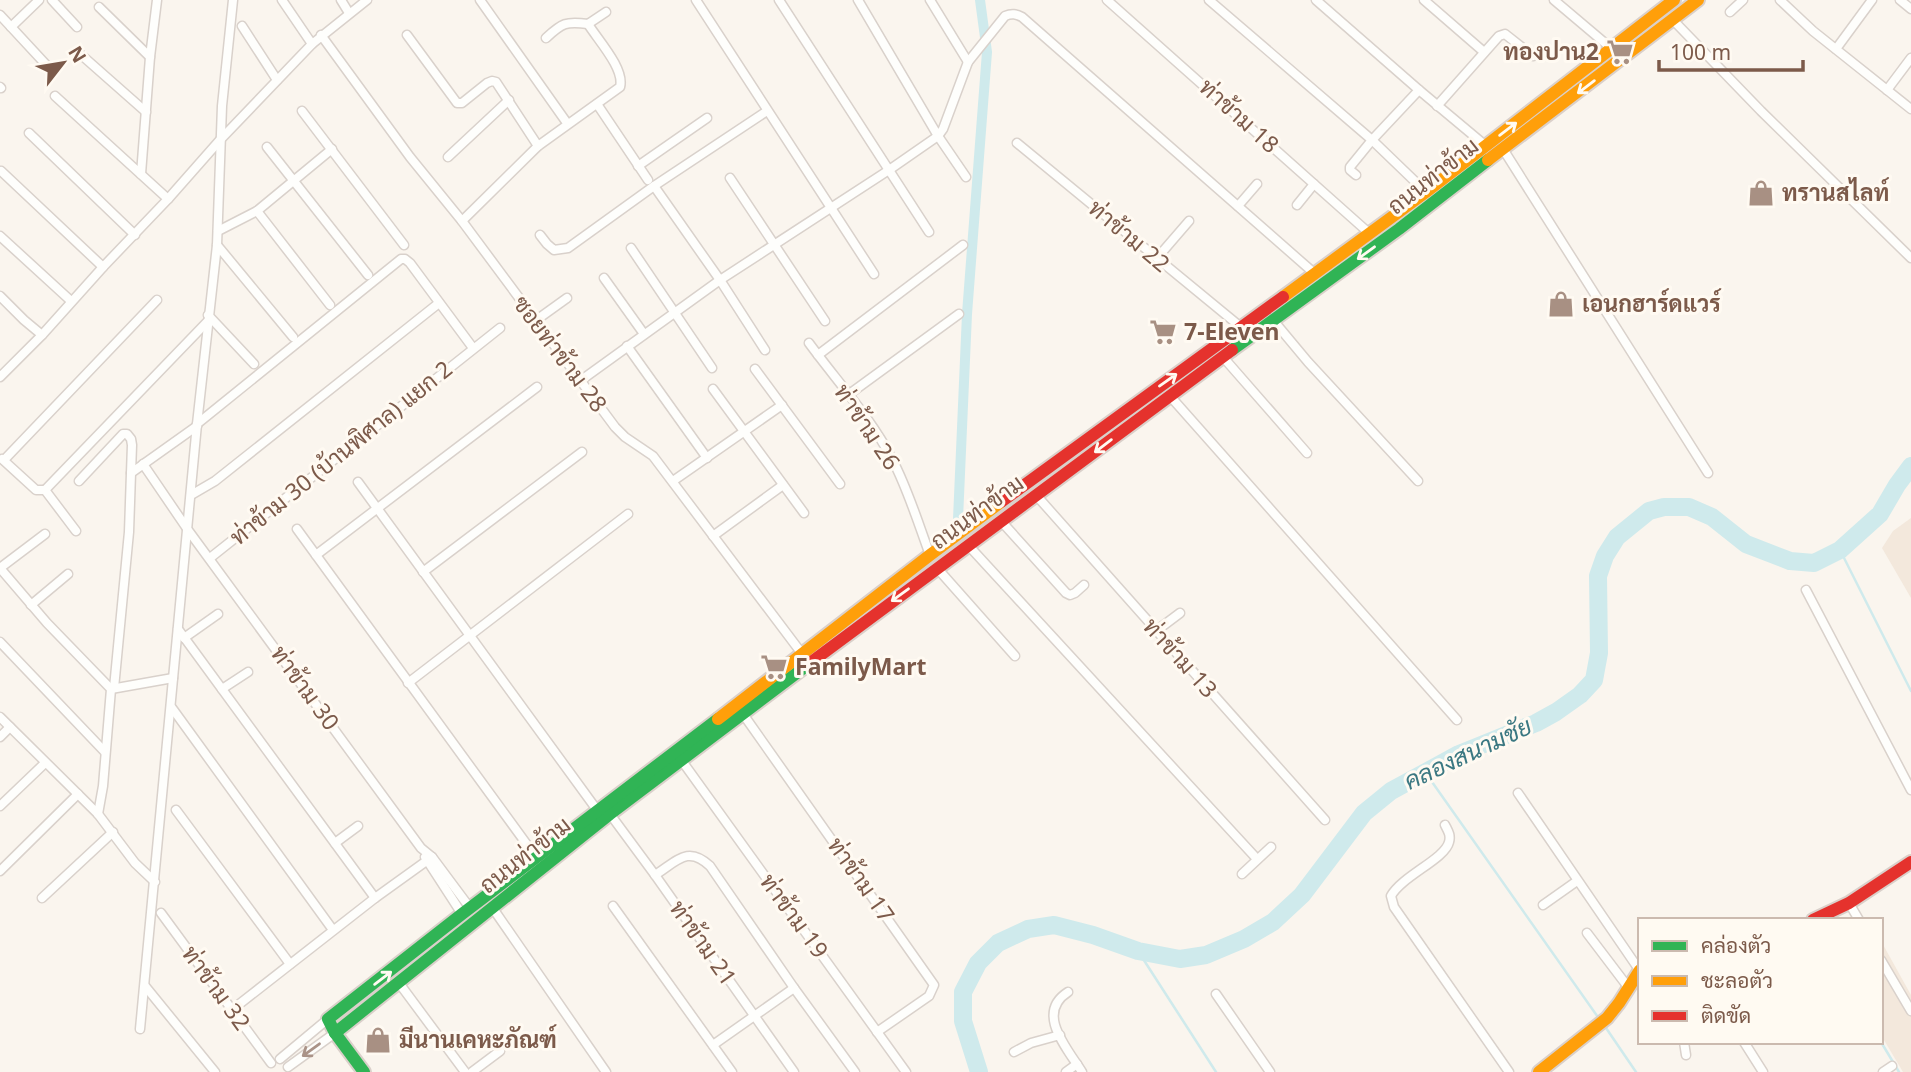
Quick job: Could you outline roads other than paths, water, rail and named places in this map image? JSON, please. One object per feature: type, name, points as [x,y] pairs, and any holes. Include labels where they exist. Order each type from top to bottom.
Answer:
[{"type":"street","points":[[39,0],[4,22],[51,70]]},
{"type":"street","points":[[52,0],[77,27]]},
{"type":"street","points":[[141,174],[157,4],[146,0]]},
{"type":"street","points":[[140,1029],[197,425],[217,245],[220,141],[233,0]]},
{"type":"street","points":[[282,0],[312,44]]},
{"type":"street","points":[[341,0],[349,13]]},
{"type":"street","points":[[0,377],[42,335],[276,80],[321,35],[367,0]]},
{"type":"street","points":[[480,0],[567,123]]},
{"type":"street","points":[[696,0],[874,274]]},
{"type":"street","points":[[779,0],[929,232]]},
{"type":"street","points":[[858,0],[937,136],[966,177]]},
{"type":"street","points":[[930,0],[968,62]]},
{"type":"street","name":"ท่าข้าม 18","points":[[1107,0],[1369,233]]},
{"type":"street","points":[[1209,0],[1372,140],[1426,192]]},
{"type":"street","points":[[1316,0],[1486,146]]},
{"type":"street","points":[[1424,0],[1484,51]]},
{"type":"street","points":[[1554,0],[1612,49]]},
{"type":"street","name":"ถนนท่าข้าม","points":[[288,1070],[610,814],[743,714],[930,555],[1426,192],[1674,0]]},
{"type":"street","name":"ถนนท่าข้าม","points":[[274,1065],[597,810],[937,568],[1399,229],[1698,0]]},
{"type":"street","points":[[1730,12],[1744,0]]},
{"type":"street","points":[[1780,0],[1911,109]]},
{"type":"street","points":[[1836,49],[1872,0]]},
{"type":"street","points":[[1900,0],[1911,9]]},
{"type":"street","points":[[99,7],[150,57]]},
{"type":"street","points":[[546,38],[565,23],[572,21],[587,24],[606,12]]},
{"type":"street","points":[[580,381],[720,280],[937,136],[943,129],[968,62],[1005,16],[1016,14],[1314,273]]},
{"type":"street","points":[[1673,20],[1761,111],[1911,258]]},
{"type":"street","points":[[461,221],[538,146],[620,88],[622,80],[619,70],[587,24]]},
{"type":"street","points":[[242,26],[276,80]]},
{"type":"street","points":[[407,34],[457,103],[462,103],[492,81],[496,82],[538,146]]},
{"type":"street","points":[[1437,106],[1499,36],[1505,34],[1533,57]]},
{"type":"street","name":"ซอยท่าข้าม 28","points":[[321,35],[615,427],[653,456],[806,659]]},
{"type":"street","points":[[78,52],[146,112]]},
{"type":"street","points":[[1886,90],[1911,58]]},
{"type":"street","points":[[1356,175],[1350,167],[1419,90]]},
{"type":"street","points":[[54,96],[168,199]]},
{"type":"street","points":[[448,157],[509,100]]},
{"type":"street","points":[[597,104],[720,280],[765,350]]},
{"type":"street","points":[[302,111],[404,245]]},
{"type":"street","points":[[540,235],[554,250],[568,248],[651,183],[767,111]]},
{"type":"street","points":[[638,166],[708,118]]},
{"type":"street","points":[[29,133],[135,234]]},
{"type":"street","name":"ท่าข้าม 22","points":[[1017,143],[1242,328]]},
{"type":"street","points":[[267,147],[369,275]]},
{"type":"street","points":[[218,231],[257,211],[332,149]]},
{"type":"street","points":[[1503,149],[1708,473]]},
{"type":"street","points":[[0,171],[103,267]]},
{"type":"street","points":[[730,178],[825,321]]},
{"type":"street","points":[[1238,206],[1257,184]]},
{"type":"street","points":[[1297,205],[1314,184]]},
{"type":"street","points":[[257,211],[330,305]]},
{"type":"street","points":[[1157,258],[1189,221]]},
{"type":"street","points":[[0,236],[71,301]]},
{"type":"street","points":[[217,245],[293,337]]},
{"type":"street","points":[[818,355],[963,245]]},
{"type":"street","points":[[631,248],[712,369]]},
{"type":"street","points":[[131,473],[197,425],[401,259],[405,259],[473,348]]},
{"type":"street","points":[[604,278],[644,334]]},
{"type":"street","points":[[0,296],[42,335]]},
{"type":"street","points":[[535,321],[567,298]]},
{"type":"street","points":[[157,300],[2,459],[36,490],[45,490],[208,318]]},
{"type":"street","points":[[191,495],[215,481],[439,303]]},
{"type":"street","points":[[848,395],[959,314]]},
{"type":"street","points":[[208,318],[254,364]]},
{"type":"street","points":[[1273,320],[1418,481]]},
{"type":"street","name":"ท่าข้าม 30 (บ้านพิศาล) แยก 2","points":[[209,558],[500,328]]},
{"type":"street","name":"ท่าข้าม 26","points":[[809,343],[891,458],[930,555]]},
{"type":"street","points":[[627,346],[707,458]]},
{"type":"street","points":[[1223,357],[1307,453]]},
{"type":"street","points":[[755,369],[840,484]]},
{"type":"street","points":[[316,555],[537,387]]},
{"type":"street","points":[[713,388],[804,513]]},
{"type":"street","points":[[1170,396],[1457,720]]},
{"type":"street","points":[[673,481],[782,405]]},
{"type":"street","points":[[1121,414],[1130,425]]},
{"type":"street","points":[[79,481],[123,434],[127,434],[131,439],[129,533],[99,814]]},
{"type":"street","points":[[423,572],[582,452]]},
{"type":"street","name":"ท่าข้าม 30","points":[[143,464],[188,530],[466,911]]},
{"type":"street","points":[[359,482],[597,810]]},
{"type":"street","points":[[713,537],[783,485]]},
{"type":"street","points":[[45,490],[76,531]]},
{"type":"street","name":"ท่าข้าม 13","points":[[1036,495],[1325,820]]},
{"type":"street","points":[[408,683],[628,514]]},
{"type":"street","points":[[1001,521],[1066,593],[1075,593],[1084,585]]},
{"type":"street","points":[[297,529],[536,858]]},
{"type":"street","points":[[45,534],[0,568],[47,623],[112,688]]},
{"type":"street","points":[[968,545],[1257,859]]},
{"type":"street","points":[[937,568],[1015,656]]},
{"type":"street","points":[[31,605],[68,574]]},
{"type":"street","points":[[1806,590],[1911,790]]},
{"type":"street","points":[[1156,631],[1180,613]]},
{"type":"street","points":[[184,638],[218,614]]},
{"type":"street","points":[[178,629],[375,898]]},
{"type":"street","points":[[0,642],[106,752]]},
{"type":"street","points":[[222,689],[248,672]]},
{"type":"street","points":[[112,688],[173,678]]},
{"type":"street","points":[[172,708],[333,930]]},
{"type":"street","name":"ท่าข้าม 17","points":[[743,714],[934,985],[929,996],[877,1032]]},
{"type":"street","points":[[0,717],[99,814],[135,863],[155,882]]},
{"type":"street","points":[[0,737],[10,727]]},
{"type":"street","name":"ท่าข้าม 19","points":[[682,761],[906,1072]]},
{"type":"street","points":[[0,806],[45,763]]},
{"type":"street","points":[[1518,793],[1638,967]]},
{"type":"street","points":[[0,871],[78,794]]},
{"type":"street","points":[[176,810],[290,964]]},
{"type":"street","name":"ท่าข้าม 21","points":[[610,814],[794,1072]]},
{"type":"street","points":[[1445,825],[1450,835],[1449,845],[1394,891],[1391,896],[1394,908],[1509,1072]]},
{"type":"street","points":[[335,843],[358,826]]},
{"type":"street","points":[[42,898],[114,832]]},
{"type":"street","points":[[1241,874],[1271,847]]},
{"type":"street","points":[[655,875],[691,855],[700,857],[710,866],[855,1072]]},
{"type":"street","points":[[233,1009],[429,859]]},
{"type":"street","points":[[1817,918],[1849,903],[1911,862]]},
{"type":"street","points":[[1543,905],[1577,881]]},
{"type":"street","points":[[1849,903],[1858,918]]},
{"type":"street","points":[[613,906],[732,1072]]},
{"type":"street","points":[[492,907],[606,1072]]},
{"type":"street","name":"ท่าข้าม 32","points":[[161,913],[274,1065],[285,1062],[288,1070]]},
{"type":"street","points":[[1587,933],[1628,987]]},
{"type":"street","points":[[1883,963],[1911,1012]]},
{"type":"street","points":[[1539,1072],[1607,1018],[1638,973]]},
{"type":"street","points":[[399,983],[465,1072]]},
{"type":"street","points":[[145,986],[215,1072]]},
{"type":"street","points":[[713,1045],[794,988]]},
{"type":"street","points":[[1066,1072],[1080,1068],[1052,1019],[1059,998],[1068,992]]},
{"type":"street","points":[[1216,993],[1270,1072]]},
{"type":"street","points":[[328,1020],[364,1072]]},
{"type":"street","points":[[1014,1052],[1031,1043],[1060,1035]]},
{"type":"street","points":[[1684,1044],[1686,1055]]},
{"type":"street","points":[[1745,1044],[1763,1072]]},
{"type":"street","points":[[472,1072],[500,1051]]},
{"type":"street","points":[[1883,1072],[1892,1066]]},
{"type":"waterway","points":[[958,519],[967,314],[987,52],[980,0]]},
{"type":"waterway","name":"คลองสนามชัย","points":[[979,1072],[963,1021],[963,992],[978,963],[998,943],[1028,929],[1054,925],[1138,951],[1180,959],[1206,955],[1244,939],[1273,922],[1302,895],[1364,813],[1391,791],[1459,754],[1536,723],[1580,695],[1594,680],[1599,653],[1598,576],[1605,556],[1617,537],[1649,511],[1664,507],[1689,507],[1712,517],[1746,544],[1790,561],[1814,563],[1840,550],[1880,514],[1911,466]]},
{"type":"waterway","points":[[1840,550],[1911,691]]},
{"type":"waterway","points":[[1425,772],[1600,1020]]},
{"type":"waterway","points":[[1138,951],[1216,1072]]},
{"type":"waterway","points":[[1604,1025],[1636,1072]]},
{"type":"waterway","points":[[1882,1044],[1899,1072]]},
{"type":"place","name":"ทองปาน2","points":[[1620,52]]},
{"type":"place","name":"ทรานสไลท์","points":[[1761,193]]},
{"type":"place","name":"เอนกฮาร์ดแวร์","points":[[1561,304]]},
{"type":"place","name":"7-Eleven","points":[[1163,332]]},
{"type":"place","name":"FamilyMart","points":[[774,667]]},
{"type":"place","name":"มีนานเคหะภัณฑ์","points":[[378,1040]]}]
